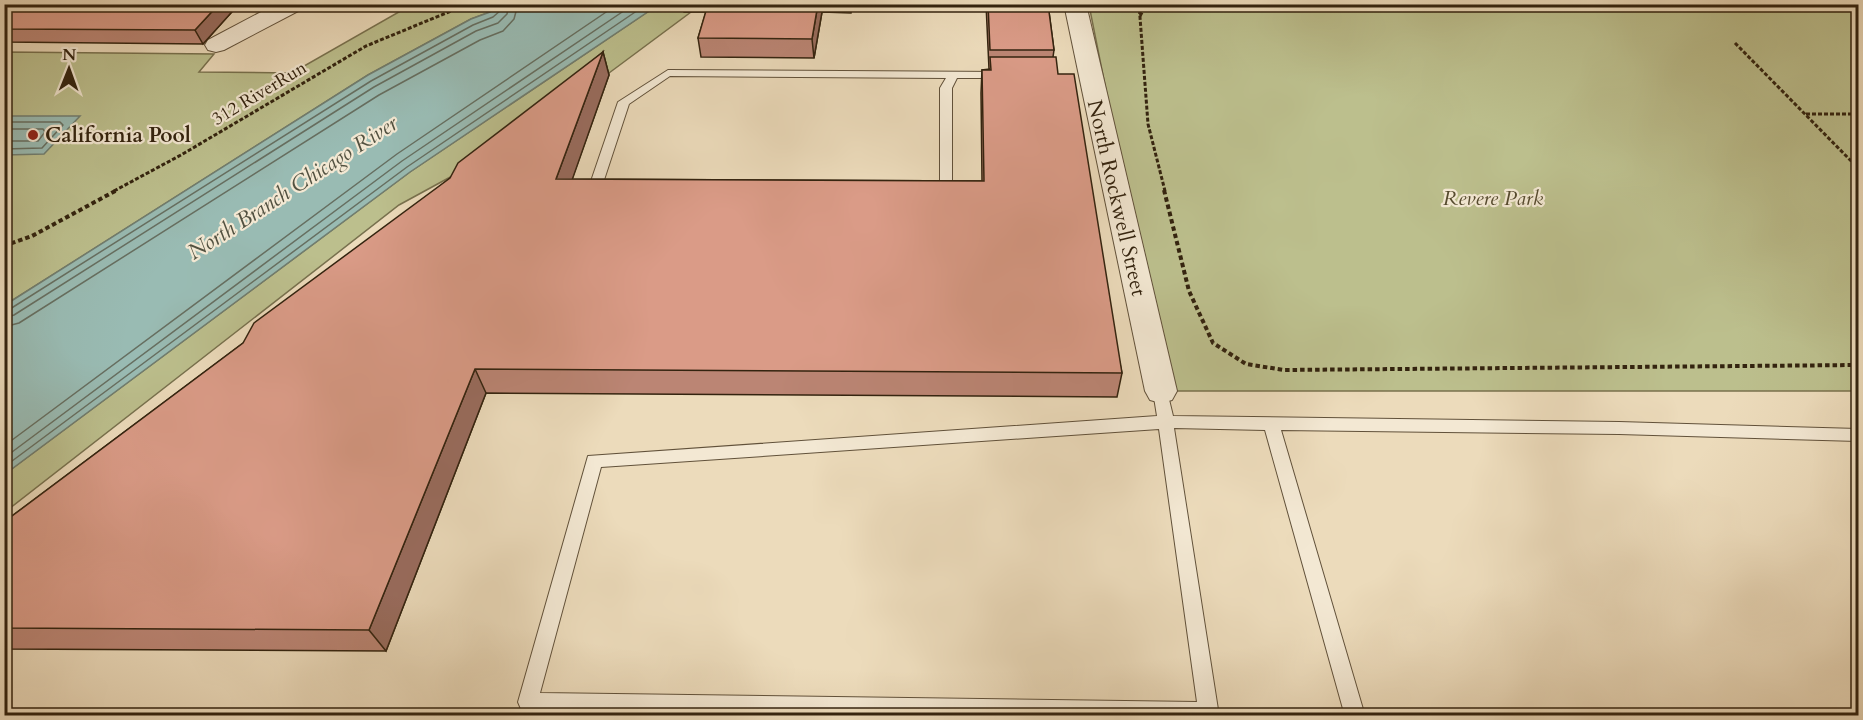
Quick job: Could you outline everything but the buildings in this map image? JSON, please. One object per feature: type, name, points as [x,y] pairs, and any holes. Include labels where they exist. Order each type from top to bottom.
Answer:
[{"type":"street","points":[[216,45],[294,4]]},
{"type":"street","name":"North Rockwell Street","points":[[1075,4],[1084,75],[1161,391]]},
{"type":"lane","points":[[617,187],[595,187],[624,102],[668,73],[1010,75]]},
{"type":"lane","points":[[925,187],[946,187],[946,88],[954,74]]},
{"type":"lane","points":[[1161,391],[1166,422],[1209,714],[528,702],[594,461],[1166,422],[1619,428],[1858,435]]},
{"type":"lane","points":[[1271,424],[1355,716]]},
{"type":"path","name":"312 RiverRun","points":[[4,246],[33,236],[181,155],[366,46],[468,4]]},
{"type":"path","points":[[1138,4],[1148,124],[1189,291],[1213,343],[1246,364],[1284,369],[1858,365]]},
{"type":"path","points":[[1139,17],[1147,4]]},
{"type":"path","points":[[1736,43],[1858,168]]},
{"type":"path","points":[[1805,114],[1858,114]]},
{"type":"green space","points":[[411,5],[498,5],[490,12],[471,19],[368,75],[5,305],[5,52],[214,54],[199,72],[292,73]]},
{"type":"green space","points":[[658,5],[694,5],[686,12],[691,12],[609,73],[599,70],[454,175],[399,205],[5,512],[5,474],[410,172]]},
{"type":"green space","name":"Revere Park","points":[[1089,5],[1858,5],[1858,391],[1166,391]]},
{"type":"water","name":"North Branch Chicago River","points":[[498,5],[658,5],[410,172],[5,474],[5,305],[368,75],[471,19],[490,12]]},
{"type":"water","name":"California Pool","points":[[4,116],[80,116],[44,154],[5,155]]},
{"type":"place","name":"California Pool","points":[[33,135]]}]
